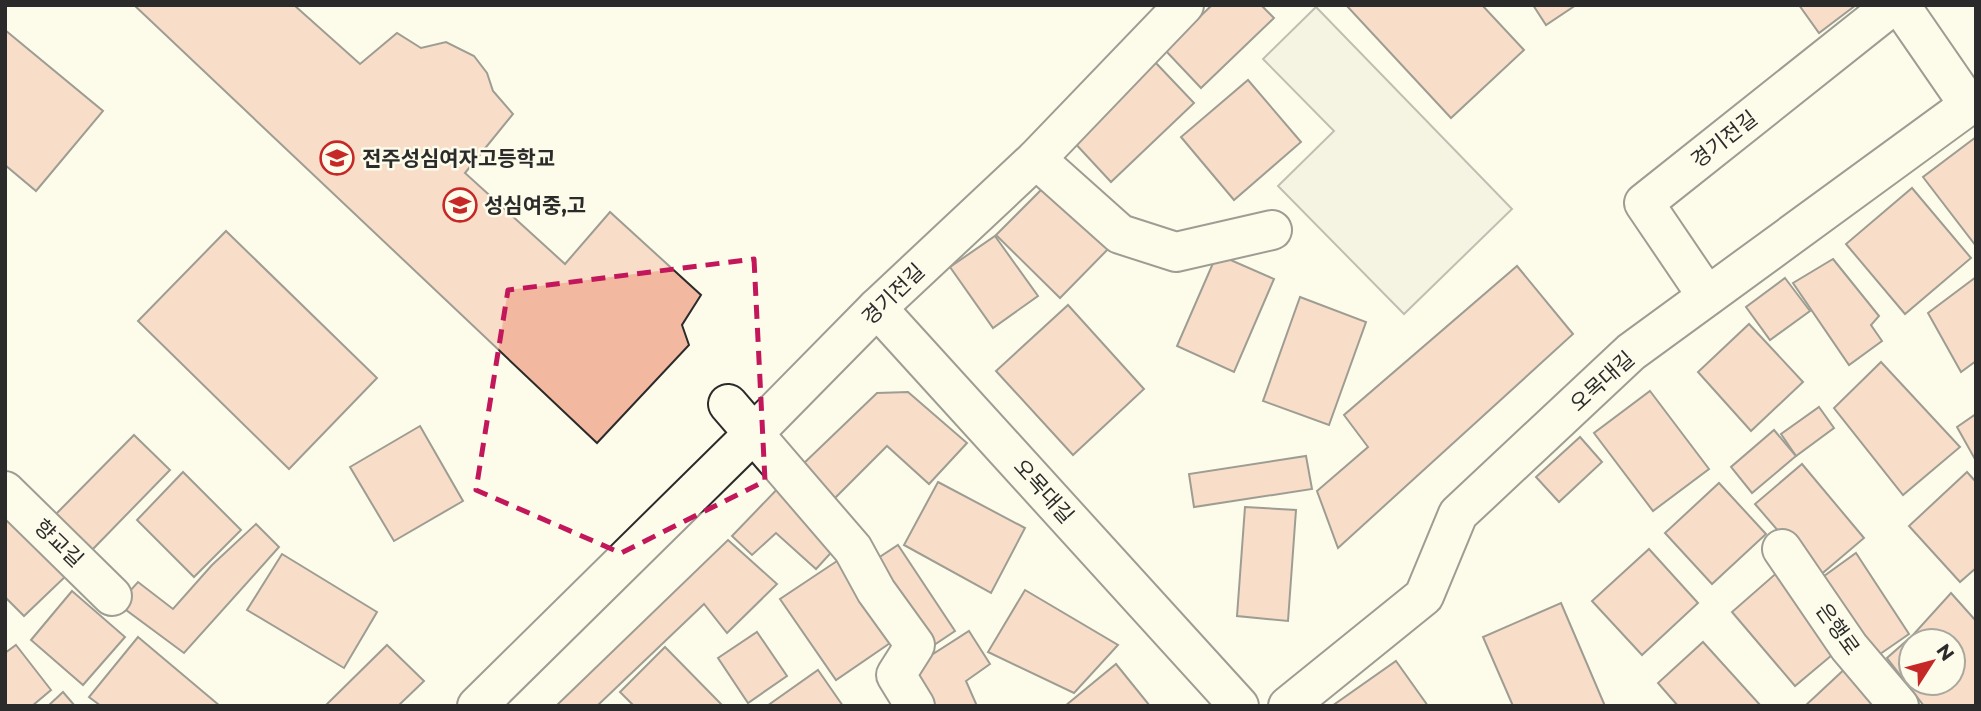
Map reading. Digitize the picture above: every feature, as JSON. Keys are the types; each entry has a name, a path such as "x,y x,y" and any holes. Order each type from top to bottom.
{"street":[{"name":"경기전길","path":"478,706 877,308 1036,159 1184,5"},
{"name":"경기전길","path":"1707,296 1644,203 1893,5"},
{"path":"1900,5 1973,103"},
{"name":"오목대길","path":"1288,706 1424,596 1458,514 1631,352 1973,103"},
{"path":"1036,159 1120,234 1177,252 1272,230"},
{"name":"오목대길","path":"877,308 1239,706"},
{"path":"728,404 853,549 876,590 915,645 896,675 915,706"},
{"name":"향교길","path":"5,491 112,596"},
{"name":"은행로","path":"1782,549 1849,647 1899,706"}],"highlighted area":[{"path":"754,259 765,481 621,553 476,490 508,290"}],"shaded area":[{"path":"1316,7 1512,209 1404,314 1278,186 1334,131 1263,59"}],"building":[{"path":"134,5 294,5 360,64 397,33 421,48 446,42 474,56 487,73 493,91 513,114 465,173 565,264 610,212 701,295 682,325 689,345 597,443"},
{"path":"1212,5 1261,5 1274,18 1201,88 1165,50"},
{"path":"1346,5 1482,5 1524,50 1451,118"},
{"path":"1533,5 1576,5 1546,25"},
{"path":"1799,5 1856,5 1819,33"},
{"path":"5,30 103,111 36,191 5,165"},
{"path":"1155,62 1194,103 1111,182 1072,140"},
{"path":"1248,80 1301,142 1234,200 1181,137"},
{"path":"1976,137 1976,246 1923,177"},
{"path":"1051,180 1114,243 1060,298 996,235"},
{"path":"1912,188 1971,258 1905,314 1846,244"},
{"path":"226,231 377,378 289,469 138,321"},
{"path":"995,236 1038,296 993,328 950,267"},
{"path":"1217,254 1274,279 1234,372 1177,346"},
{"path":"1833,259 1879,316 1871,325 1882,341 1849,365 1793,283"},
{"path":"1517,266 1573,334 1338,548 1317,491 1368,447 1344,415"},
{"path":"1976,277 1976,361 1961,372 1928,313"},
{"path":"1785,278 1810,311 1770,340 1746,307"},
{"path":"1300,297 1366,322 1329,425 1263,401"},
{"path":"1068,305 1144,389 1073,455 996,371"},
{"path":"1749,324 1803,382 1751,431 1698,372"},
{"path":"1881,362 1960,447 1903,495 1834,408"},
{"path":"1650,391 1709,469 1653,511 1594,433"},
{"path":"908,392 967,443 929,484 887,446 834,499 802,465 877,393"},
{"path":"1819,407 1834,428 1796,456 1781,434"},
{"path":"1976,414 1976,461 1957,427"},
{"path":"420,426 463,501 394,541 350,467"},
{"path":"1774,430 1796,456 1752,493 1731,467"},
{"path":"134,435 170,470 92,550 56,514"},
{"path":"1580,437 1602,462 1559,502 1536,477"},
{"path":"1306,456 1312,489 1194,507 1189,474"},
{"path":"1802,464 1864,538 1818,577 1755,504"},
{"path":"183,472 241,530 194,577 137,520"},
{"path":"1967,472 1976,482 1976,568 1960,582 1909,526"},
{"path":"785,481 839,544 816,569 776,533 752,555 732,536"},
{"path":"938,482 1025,528 991,593 904,545"},
{"path":"1719,483 1766,534 1712,584 1665,533"},
{"path":"1245,507 1296,510 1288,621 1237,616"},
{"path":"5,508 69,573 24,616 5,597"},
{"path":"256,524 279,547 184,653 118,604 138,582 173,609 212,565"},
{"path":"728,540 777,584 727,633 704,604 597,706 556,706"},
{"path":"898,545 955,631 925,651 869,564"},
{"path":"1649,549 1698,603 1642,655 1592,601"},
{"path":"1856,553 1904,627 1897,627 1897,642 1870,661 1813,584"},
{"path":"282,554 377,612 344,668 247,610"},
{"path":"837,561 893,641 836,680 780,599"},
{"path":"1780,570 1844,645 1795,686 1732,612"},
{"path":"1025,590 1118,645 1074,693 988,652"},
{"path":"72,591 125,637 83,685 31,640"},
{"path":"1951,593 1976,621 1976,706 1924,706 1917,697 1967,697 1967,627 1920,627"},
{"path":"1561,603 1605,706 1513,706 1483,637"},
{"path":"969,631 990,664 966,681 977,706 927,706 905,672"},
{"path":"757,632 787,676 748,703 718,658"},
{"path":"138,637 220,706 101,706 89,697"},
{"path":"1703,642 1761,706 1678,706 1658,683"},
{"path":"16,645 51,690 32,706 5,706 5,653"},
{"path":"387,645 424,681 398,706 325,706"},
{"path":"665,647 723,706 634,706 620,692"},
{"path":"1897,649 1897,671 1887,658"},
{"path":"1396,661 1428,706 1332,706"},
{"path":"1116,664 1150,706 1065,706"},
{"path":"1849,665 1886,706 1805,706"},
{"path":"818,670 843,706 767,706"},
{"path":"63,692 75,706 48,706"}],"place":[{"name":"전주성심여자고등학교","path":"337,158"},
{"name":"성심여중,고","path":"460,205"}]}
